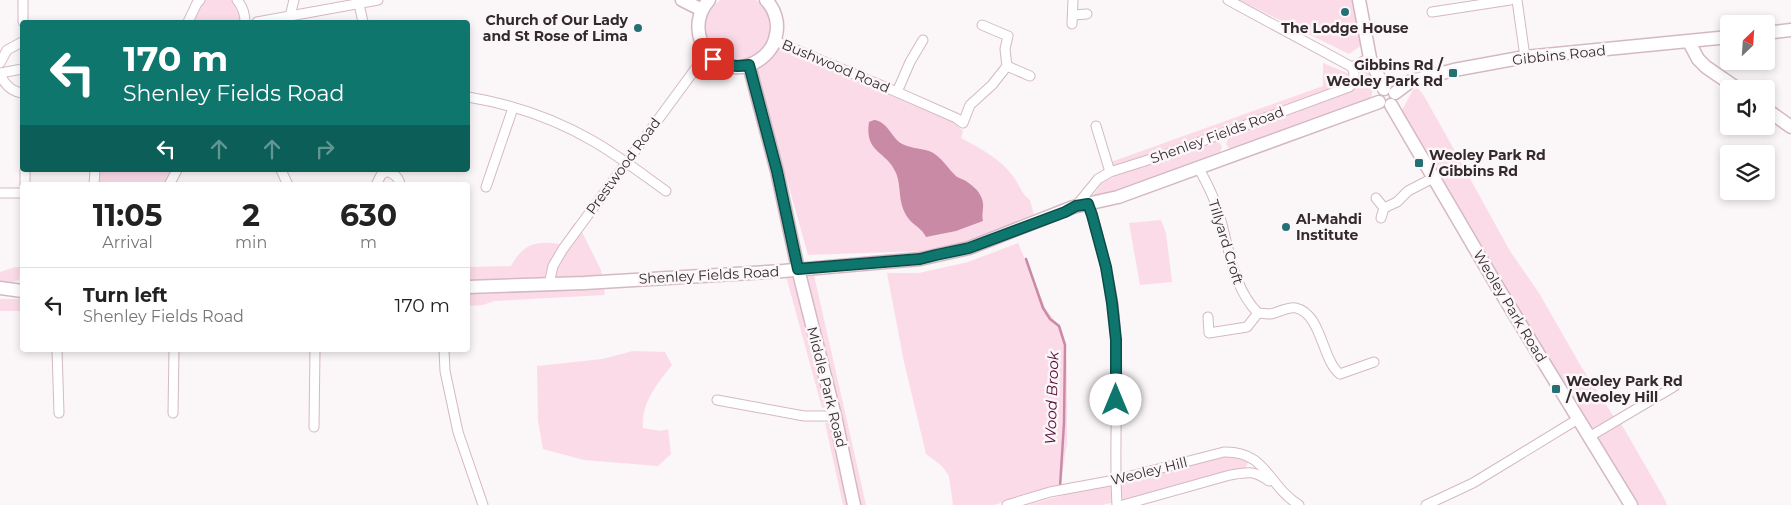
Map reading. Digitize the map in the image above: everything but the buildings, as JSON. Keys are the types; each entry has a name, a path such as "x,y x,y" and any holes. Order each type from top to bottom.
{"street":[{"path":"23,0 23,20"},
{"path":"189,20 200,0"},
{"path":"237,0 242,6 245,20"},
{"path":"290,16 294,0"},
{"path":"268,20 290,16 329,4 359,4 378,0"},
{"path":"682,0 705,5 698,28 699,37 707,53 713,59 729,66 737,67 749,65 764,57 775,41 777,34 776,18 766,0"},
{"path":"1073,0 1072,19 1087,14"},
{"path":"1228,0 1352,67 1370,58"},
{"name":"Weoley Park Road","path":"1359,0 1370,58 1387,97 1433,178 1631,505"},
{"path":"1432,12 1444,5 1510,0"},
{"path":"1517,0 1525,57"},
{"path":"359,4 363,20"},
{"path":"982,25 1008,36 1005,49 1007,66 1030,76"},
{"path":"1775,32 1791,30"},
{"name":"Gibbins Road","path":"1387,97 1411,81 1454,70 1525,57 1720,38"},
{"name":"Bushwood Road","path":"897,92 906,70 923,40"},
{"path":"1704,40 1703,53 1715,72"},
{"name":"Bushwood Road","path":"775,41 897,92 956,118 963,123 970,105 992,85 1007,66"},
{"path":"1689,42 1698,59 1706,67 1726,80"},
{"path":"0,63 7,50 20,43"},
{"name":"Prestwood Road","path":"548,284 553,266 563,249 707,53"},
{"name":"Middle Park Road","path":"749,65 777,171 798,269 835,416 854,505"},
{"name":"Shenley Fields Road","path":"1082,205 1098,179 1110,172 1168,154 1349,87 1353,83 1354,73 1352,67"},
{"path":"20,69 0,74 6,85 20,92"},
{"path":"470,97 493,102 549,119 593,141 666,191"},
{"name":"Shenley Fields Road","path":"470,287 798,269 920,259 945,254 969,248 1082,205 1118,197 1387,97"},
{"path":"486,187 513,108"},
{"path":"1775,115 1791,127"},
{"path":"1096,126 1110,172"},
{"name":"Tillyard Croft","path":"1198,167 1221,218 1241,290 1258,313"},
{"path":"378,182 381,175 386,172"},
{"path":"389,172 394,174 400,182"},
{"path":"1384,208 1398,202 1408,191 1433,178"},
{"path":"0,193 20,192"},
{"path":"1376,198 1384,208"},
{"path":"1082,205 1092,215 1104,258 1112,303 1116,340 1115,480 1117,505"},
{"path":"1381,218 1384,208"},
{"path":"0,288 20,292"},
{"path":"0,296 20,292"},
{"path":"1208,317 1209,333 1247,327 1258,313 1270,314 1298,308 1308,316 1321,336 1334,370 1340,374 1374,362"},
{"path":"57,352 58,413"},
{"path":"173,413 174,352"},
{"path":"314,427 315,352"},
{"path":"444,352 445,371 458,432 483,505"},
{"path":"1589,437 1675,386"},
{"path":"718,400 804,416 835,416"},
{"path":"1426,505 1473,483 1578,418"},
{"name":"Weoley Hill","path":"1007,505 1050,492 1115,480 1224,452 1236,452 1250,456 1261,465 1277,487"},
{"name":"Weoley Hill","path":"1123,505 1245,472 1258,473 1299,505"}],"shaded area":[{"path":"201,0 235,0 243,20 190,20"},
{"path":"720,0 755,0 764,7 770,25 768,38 756,55 743,60 729,58 718,52 709,41 705,29 708,14"},
{"path":"1239,0 1356,0 1365,43 1349,54"},
{"path":"774,47 779,47 947,116 963,131 961,138 1002,163 1024,195 1030,200 1034,215 970,242 921,251 808,255 754,62"},
{"path":"1323,63 1347,73 1350,78 1347,83 1117,167 1111,162 1323,86"},
{"path":"1363,70 1370,75 1373,82 1373,91 1370,99 1231,151 1226,144 1229,136 1352,89 1357,84 1358,71"},
{"path":"1418,88 1510,251 1539,293 1582,368 1614,417 1592,430 1579,414 1401,112 1413,90"},
{"path":"874,120 882,123 902,144 929,151 936,155 956,176 974,188 981,196 983,202 983,221 956,231 926,237 910,220 902,206 898,179 892,166 877,151 870,140 868,132 869,122"},
{"path":"1216,141 1222,147 1220,153 1108,194 1093,196 1102,183 1123,172"},
{"path":"99,172 171,172 166,182 98,182"},
{"path":"1161,220 1166,233 1172,282 1140,285 1129,223"},
{"path":"575,222 601,270 605,295 494,301 483,305 470,306 470,267 511,266 520,253 531,245 537,243 560,244"},
{"path":"1018,243 1046,309 1061,329 1067,363 1067,443 1060,486 994,505 953,505 949,476 942,466 926,454 904,362 887,273 919,273 968,262"},
{"path":"20,267 19,280 10,283 0,283 0,272"},
{"path":"795,275 828,406 822,408 786,276"},
{"path":"809,275 814,275 866,505 858,505 807,283"},
{"path":"0,299 20,299 20,311 0,311"},
{"path":"633,351 665,352 672,365 651,394 643,419 643,428 661,431 668,429 671,454 658,466 584,460 543,449 538,421 537,366 602,359"},
{"path":"1619,420 1667,505 1638,505 1595,437"},
{"path":"825,423 830,423 850,505 843,505"},
{"path":"1222,453 1249,460 1245,469 1120,502 1118,481"},
{"path":"1114,482 1115,502 1102,505 1026,505"}],"waterway":[{"name":"Wood Brook","path":"1026,259 1043,308 1050,319 1059,326 1065,345 1064,423 1060,487"}],"place":[{"name":"The Lodge House","path":"1345,12"},
{"name":"Church of Our Lady and St Rose of Lima","path":"638,28"},
{"name":"Gibbins Rd / Weoley Park Rd","path":"1453,73"},
{"name":"Weoley Park Rd / Gibbins Rd","path":"1419,163"},
{"name":"Al-Mahdi Institute","path":"1286,227"},
{"name":"Weoley Park Rd / Weoley Hill","path":"1556,389"}],"route":[{"path":"713,59 729,66 749,65 777,171 798,269 920,259 969,248 1073,209 1076,206 1088,204 1106,267 1112,303 1116,340 1116,400"}]}
